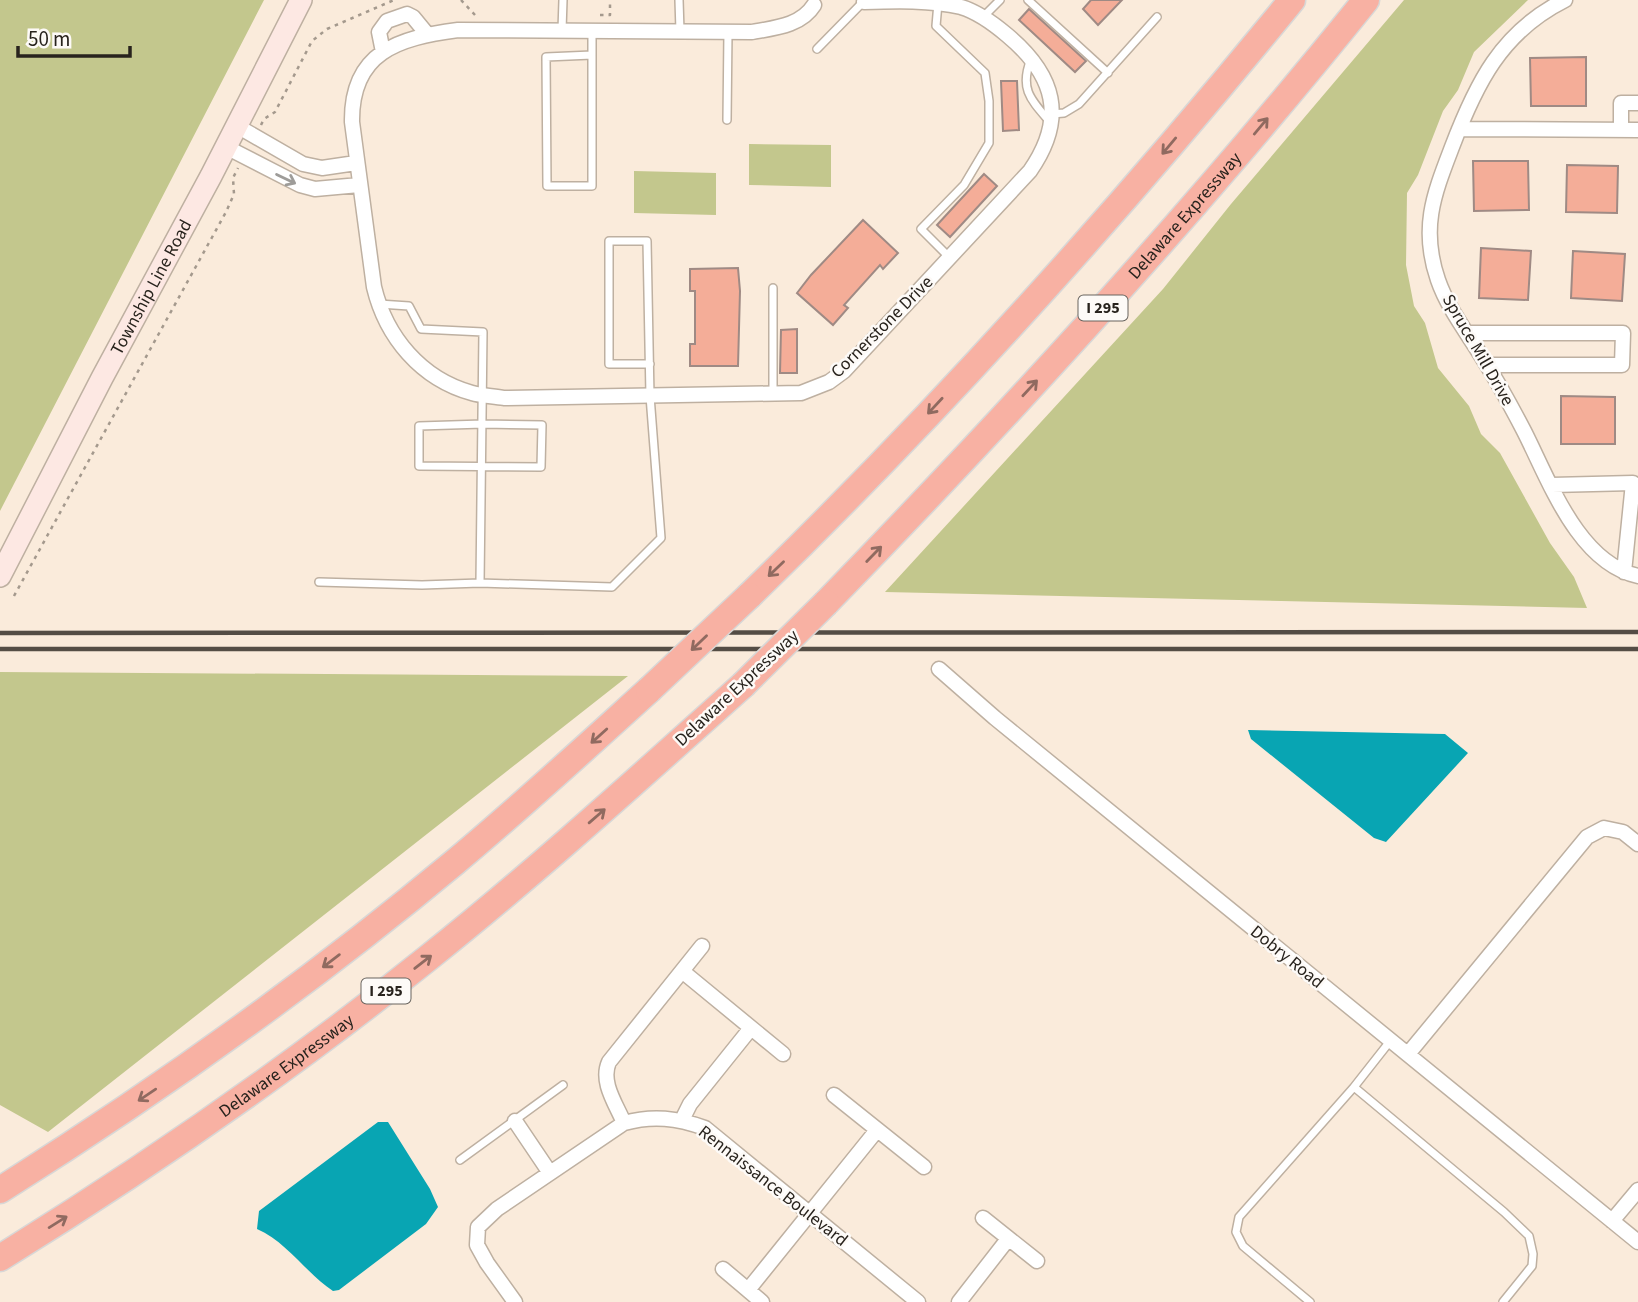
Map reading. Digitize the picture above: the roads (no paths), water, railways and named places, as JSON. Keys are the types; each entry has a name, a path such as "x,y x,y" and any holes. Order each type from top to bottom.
{"highway":[{"path":"0,1190 192,1064 380,923 536,793 649,690 749,596 900,444 1024,312 1111,214 1292,0"},
{"name":"Delaware Expressway","path":"0,1258 154,1160 341,1026 523,880 743,685 826,603 1079,335 1178,224 1366,0"}],"street":[{"name":"Township Line Road","path":"0,576 102,378 246,131 300,0"},
{"name":"Spruce Mill Drive","path":"1565,0 1537,17 1502,49 1474,93 1435,189 1429,231 1430,253 1447,300 1488,365 1571,523 1604,559 1631,574"},
{"path":"864,1 938,2 966,8 982,18 1031,58 1046,84 1052,119"},
{"name":"Cornerstone Drive","path":"814,3 799,20 778,28 728,32 458,30 427,34 399,43 383,52 366,68 354,96 352,122 378,304 388,326 412,359 452,386 504,398 773,395 810,391 844,371 1030,171 1042,154 1052,119"},
{"path":"383,52 379,32 387,21 403,14 413,17 427,34"},
{"path":"1621,130 1621,103 1638,103"},
{"path":"1459,129 1638,130"},
{"path":"246,131 303,164 321,168 356,163"},
{"path":"235,152 300,185 315,189 359,185"},
{"path":"1467,333 1623,333 1622,365 1488,365"},
{"path":"1552,485 1633,483 1631,574"},
{"name":"Dobry Road","path":"939,668 995,718 1638,1242"},
{"path":"1408,1054 1587,837 1604,828 1623,832 1638,844"},
{"path":"624,1123 606,1082 605,1072 609,1062 702,946"},
{"path":"682,971 783,1054"},
{"path":"682,1119 690,1104 751,1028"},
{"path":"834,1095 924,1167"},
{"name":"Rennaissance Boulevard","path":"514,1302 477,1245 478,1227 497,1209 624,1123 643,1117 682,1119 705,1128 918,1302"},
{"path":"514,1121 550,1173"},
{"path":"748,1290 877,1130"},
{"path":"1612,1221 1638,1189"},
{"path":"983,1218 1037,1261"},
{"path":"959,1302 1008,1239"},
{"path":"723,1269 762,1302"}],"lane":[{"path":"562,31 564,0"},
{"path":"678,0 680,31"},
{"path":"982,18 1000,0"},
{"path":"1028,0 1108,72"},
{"path":"817,49 864,1"},
{"path":"938,2 936,26 985,73 989,101 989,143 964,186 921,229 950,258"},
{"path":"1031,58 1025,73 1025,84 1034,104 1052,119 1079,104 1157,17"},
{"path":"592,31 592,55 592,186 547,186 545,57 592,55"},
{"path":"727,120 728,32"},
{"path":"319,583 480,583 612,587 661,538 650,396 650,363 647,241 609,241 608,365 650,363"},
{"path":"773,288 773,395"},
{"path":"378,304 409,306 421,328 483,332 480,583"},
{"path":"483,424 542,425 541,467 419,466 419,426 483,424"},
{"path":"1310,1302 1243,1246 1236,1232 1239,1217 1354,1087 1391,1040"},
{"path":"460,1160 563,1085"},
{"path":"1354,1087 1504,1212 1528,1236 1534,1254 1532,1266 1503,1302"}],"water":[{"path":"1248,730 1445,734 1468,753 1386,842 1374,838 1251,739"},
{"path":"378,1122 388,1122 430,1189 438,1207 426,1224 339,1290 333,1291 278,1242 257,1229 259,1211"}],"railway":[{"path":"0,633 1638,632"},
{"path":"0,649 1638,649"}]}
